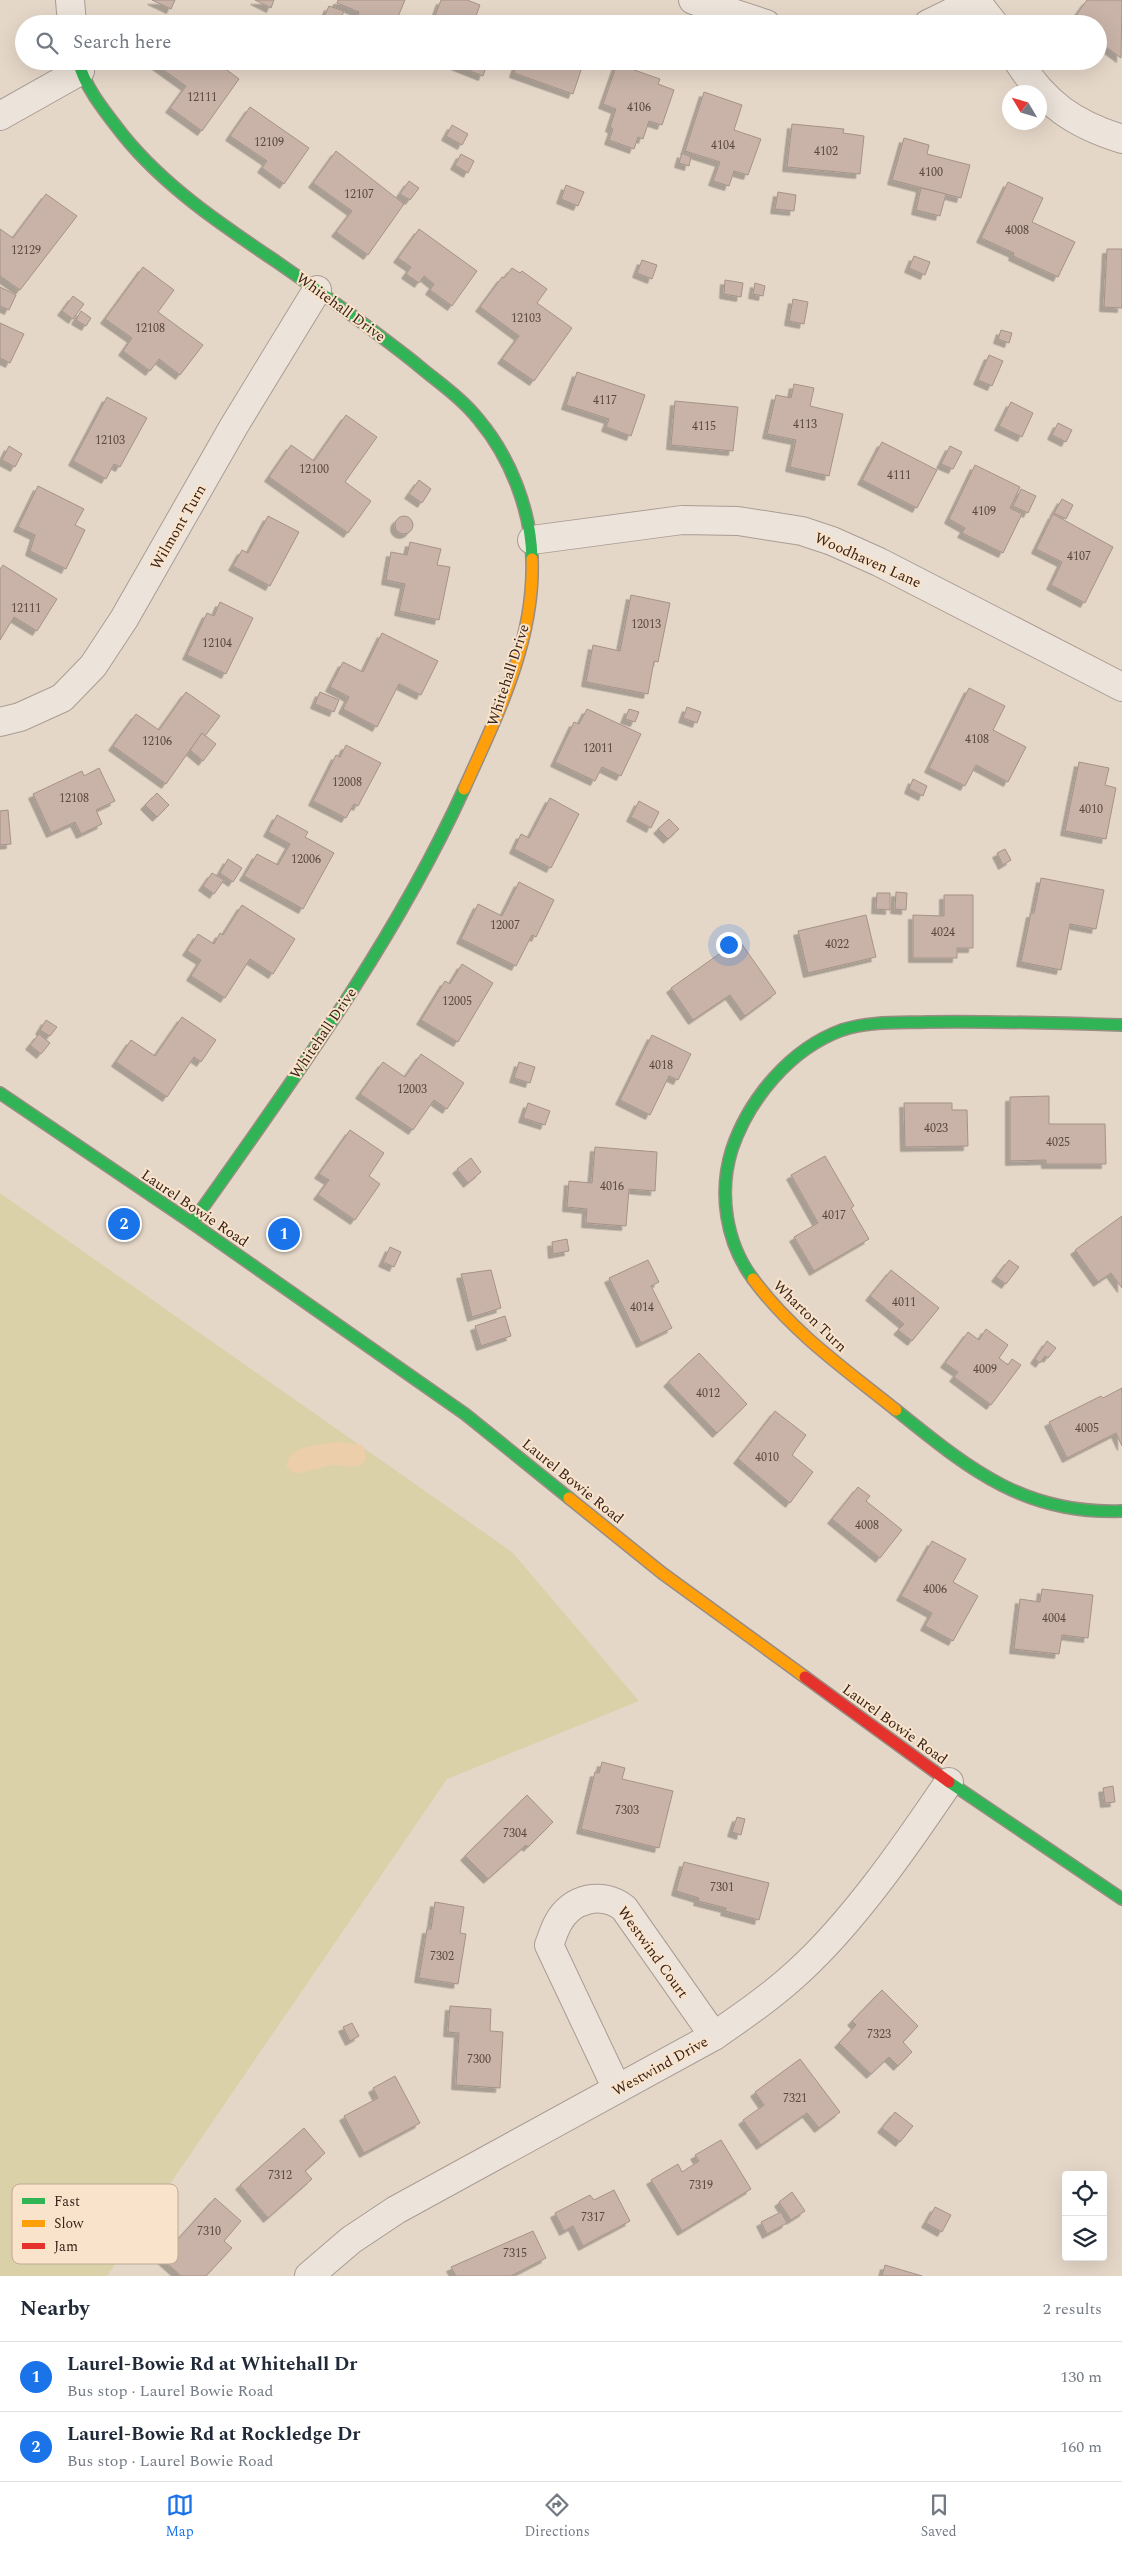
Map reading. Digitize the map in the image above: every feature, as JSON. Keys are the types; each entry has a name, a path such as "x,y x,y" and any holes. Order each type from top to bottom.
{"street":[{"path":"70,0 71,15"},
{"path":"693,0 739,15"},
{"path":"946,15 976,0 987,15"},
{"path":"0,116 73,70"},
{"name":"Whitehall Drive","path":"81,70 109,117 136,152 192,203 408,356 458,398 485,427 520,496 532,540 531,599 519,653 501,706 478,760 432,857 378,950 321,1038 192,1223"},
{"path":"1024,70 1041,94 1057,109 1122,139"},
{"name":"Wilmont Turn","path":"0,722 20,717 62,698 77,684 99,658 124,619 234,426 317,290"},
{"name":"Woodhaven Lane","path":"532,540 682,520 738,521 802,531 832,541 879,562 1122,688"},
{"name":"Wharton Turn","path":"1122,1025 1032,1022 896,1023 857,1026 836,1034 802,1053 784,1066 767,1086 736,1136 726,1162 724,1186 730,1231 738,1255 756,1284 785,1316 851,1375 929,1436 1010,1489 1055,1506 1081,1511 1122,1511"},
{"name":"Laurel Bowie Road","path":"0,1093 192,1223 465,1414 662,1573 949,1782 1122,1899"},
{"name":"Westwind Drive","path":"309,2276 351,2240 396,2210 714,2036 762,2002 800,1970 840,1928 900,1851 949,1782"},
{"name":"Westwind Court","path":"617,2089 549,1945 558,1922 578,1903 592,1898 612,1899 624,1908 714,2036"}],"shaded area":[{"path":"0,1193 512,1552 639,1701 447,1779 170,2184 12,2184 12,2264 115,2264 107,2276 0,2276"}],"sand":[{"path":"339,1442 363,1445 366,1458 362,1465 353,1467 332,1465 301,1473 292,1472 287,1468 291,1455 298,1450 314,1445"}],"building":[{"path":"152,0 175,0 171,9"},
{"path":"255,0 274,0 271,8"},
{"path":"338,0 405,0 399,15 358,15 359,12 337,3"},
{"path":"441,0 467,0 480,5 476,15 435,15"},
{"path":"1087,0 1122,0 1121,58 1107,48 1107,15 1076,15"},
{"path":"329,6 344,11 342,15 325,15"},
{"path":"164,70 227,70 239,79 202,131 170,108 186,86"},
{"path":"468,70 485,70 483,76"},
{"path":"515,70 581,70 573,94 514,73"},
{"path":"615,70 634,70 660,79 658,84 674,90 662,125 649,121 643,139 638,137 634,149 609,140 613,129 610,127 616,109 603,104"},
{"path":"704,92 742,105 734,130 761,139 748,175 734,171 729,186 713,181 720,162 685,151"},
{"path":"250,107 309,148 284,184 262,168 267,161 230,136"},
{"path":"792,124 844,129 843,133 864,136 860,174 787,167"},
{"path":"452,125 468,134 462,145 446,136"},
{"path":"904,138 929,145 927,154 970,165 961,198 892,180"},
{"path":"336,151 404,204 368,255 336,232 352,211 313,183"},
{"path":"682,153 691,157 689,166 679,163"},
{"path":"461,154 474,161 468,173 455,165"},
{"path":"409,181 419,188 410,200 400,194"},
{"path":"1008,182 1043,198 1032,222 1075,242 1058,277 1013,256 1014,253 981,238"},
{"path":"566,185 584,192 578,206 561,199"},
{"path":"921,188 946,194 940,216 916,210"},
{"path":"778,192 796,195 794,211 775,209"},
{"path":"46,194 77,216 20,290 0,276 0,229 13,238"},
{"path":"419,229 477,271 452,306 430,290 434,284 424,276 419,283 406,274 411,267 398,258"},
{"path":"1107,249 1122,249 1122,308 1104,307"},
{"path":"914,256 930,262 925,275 909,268"},
{"path":"642,260 657,265 652,279 637,273"},
{"path":"143,267 174,290 158,312 203,345 180,375 159,359 150,371 123,351 132,338 105,319"},
{"path":"512,268 520,273 522,271 547,289 537,303 572,328 534,381 502,359 519,336 480,307 502,277 504,278"},
{"path":"725,280 743,283 741,297 724,294"},
{"path":"755,283 765,286 763,296 753,294"},
{"path":"0,287 16,295 9,310 0,306"},
{"path":"73,296 84,304 73,319 62,311"},
{"path":"793,299 808,302 804,324 789,321"},
{"path":"81,311 91,318 86,326 76,320"},
{"path":"0,323 24,334 10,363 0,358"},
{"path":"1001,330 1012,333 1009,343 998,339"},
{"path":"989,355 1003,361 992,386 978,380"},
{"path":"577,372 645,395 631,436 606,427 609,419 566,405"},
{"path":"794,384 814,388 810,406 843,414 829,476 790,467 796,440 767,434 776,395 791,398"},
{"path":"107,397 147,418 120,467 114,464 106,479 73,461"},
{"path":"675,401 738,407 733,451 671,445"},
{"path":"1011,402 1033,413 1022,437 999,426"},
{"path":"346,415 377,437 345,482 371,501 348,533 269,477 291,445 314,461"},
{"path":"1058,423 1072,430 1066,442 1052,435"},
{"path":"882,442 937,470 917,508 862,480"},
{"path":"9,446 22,454 15,467 2,460"},
{"path":"950,446 962,452 953,469 941,464"},
{"path":"975,465 1020,487 1010,508 1022,514 1003,553 962,533 965,528 949,519"},
{"path":"419,480 431,489 422,503 409,494"},
{"path":"38,486 84,509 75,525 85,530 66,569 30,551 35,535 18,527"},
{"path":"1021,489 1036,496 1028,513 1013,506"},
{"path":"1062,499 1073,505 1066,519 1054,513"},
{"path":"1053,514 1113,547 1085,603 1051,585 1062,562 1036,549"},
{"path":"268,516 299,532 270,586 233,566 242,550 248,553"},
{"path":"404,516 410,519 413,525 410,531 404,534 398,531 395,525 398,519"},
{"path":"410,542 441,549 437,565 450,567 439,620 399,611 405,584 386,580 391,552 407,555"},
{"path":"3,565 57,599 37,631 14,617 0,640 0,569"},
{"path":"631,595 670,603 658,662 654,661 648,694 586,682 593,645 620,651"},
{"path":"220,602 253,618 226,674 187,655 207,613 214,616"},
{"path":"382,633 438,661 421,695 399,684 377,727 343,709 349,697 330,687 343,662 363,672"},
{"path":"969,688 1005,706 993,730 1026,747 1008,782 976,765 965,786 929,768"},
{"path":"186,692 220,716 205,736 202,733 166,784 113,746 136,714 159,730"},
{"path":"320,692 339,700 334,712 315,704"},
{"path":"687,707 701,712 697,723 683,718"},
{"path":"587,709 641,734 621,776 602,767 595,781 555,762 574,722 579,724"},
{"path":"629,709 639,712 635,722 625,719"},
{"path":"202,733 216,744 203,761 190,750"},
{"path":"346,745 381,763 358,806 354,804 346,818 313,801 336,755 340,757"},
{"path":"1079,762 1109,768 1105,785 1116,788 1106,839 1065,831"},
{"path":"99,768 115,801 96,810 102,824 81,834 75,822 51,833 33,794 82,771 84,776"},
{"path":"913,779 927,786 923,796 909,789"},
{"path":"157,793 169,805 157,817 145,805"},
{"path":"550,798 579,814 551,868 514,849 521,834 529,838"},
{"path":"639,801 659,812 651,828 631,817"},
{"path":"8,810 11,844 0,845 0,811"},
{"path":"277,815 308,832 305,837 334,853 303,909 244,876 257,854 278,865 290,844 268,832"},
{"path":"669,819 679,829 668,839 658,829"},
{"path":"1005,849 1011,860 1003,865 997,853"},
{"path":"228,859 242,868 233,882 220,873"},
{"path":"212,873 224,880 214,894 203,886"},
{"path":"1041,878 1104,890 1096,929 1070,924 1061,970 1021,962 1031,913 1034,913"},
{"path":"519,882 554,900 536,937 532,935 516,966 461,939 478,904 502,916"},
{"path":"896,892 907,893 906,910 895,909"},
{"path":"877,893 890,893 890,910 876,909"},
{"path":"944,895 973,895 973,948 957,948 957,958 913,958 913,915 944,916"},
{"path":"242,905 295,939 273,974 250,959 225,998 191,976 201,960 187,951 198,934 214,944 220,933 223,935"},
{"path":"866,915 876,957 808,973 798,931"},
{"path":"739,940 776,993 745,1016 730,995 693,1020 671,988"},
{"path":"462,964 493,983 458,1042 421,1020 445,981 450,984"},
{"path":"182,1017 216,1040 201,1062 194,1057 167,1097 116,1062 131,1040 155,1056"},
{"path":"46,1020 57,1027 50,1036 40,1030"},
{"path":"39,1034 50,1043 41,1054 30,1045"},
{"path":"652,1035 691,1054 678,1080 669,1076 650,1115 620,1100"},
{"path":"421,1054 464,1083 447,1109 434,1100 413,1130 360,1094 383,1062 405,1077"},
{"path":"519,1062 535,1067 530,1083 514,1078"},
{"path":"1049,1096 1049,1124 1105,1124 1106,1164 1046,1164 1046,1160 1010,1161 1010,1097"},
{"path":"528,1103 550,1111 545,1125 523,1118"},
{"path":"904,1103 952,1103 952,1110 967,1110 968,1146 905,1147"},
{"path":"350,1130 384,1153 369,1176 380,1184 355,1220 318,1195 329,1180 319,1174"},
{"path":"595,1147 657,1152 655,1191 629,1189 626,1226 586,1223 587,1209 567,1207 569,1181 592,1183"},
{"path":"825,1156 854,1206 851,1208 869,1239 814,1271 794,1237 818,1223 791,1175"},
{"path":"471,1158 481,1172 468,1183 457,1169"},
{"path":"1122,1216 1122,1288 1111,1273 1098,1282 1075,1250"},
{"path":"567,1239 569,1251 553,1254 552,1242"},
{"path":"390,1247 401,1252 394,1267 383,1262"},
{"path":"648,1260 659,1282 651,1286 672,1328 641,1343 609,1278"},
{"path":"1009,1260 1019,1267 1006,1284 996,1277"},
{"path":"491,1270 501,1308 472,1317 461,1274"},
{"path":"891,1270 939,1308 912,1341 898,1330 904,1324 870,1296"},
{"path":"505,1316 511,1336 481,1346 475,1326"},
{"path":"986,1329 1008,1345 999,1358 1008,1365 1012,1359 1021,1365 991,1405 954,1377 958,1372 945,1363 968,1332 979,1340"},
{"path":"1047,1341 1056,1348 1048,1358 1045,1356 1040,1363 1035,1359"},
{"path":"699,1353 747,1404 717,1433 668,1382"},
{"path":"1122,1388 1122,1446 1116,1433 1067,1458 1049,1422 1101,1396 1103,1398"},
{"path":"775,1411 806,1435 792,1455 813,1472 790,1503 738,1459"},
{"path":"858,1487 870,1496 866,1501 902,1530 880,1558 832,1519"},
{"path":"932,1541 966,1559 953,1582 978,1596 953,1641 925,1626 932,1613 901,1596"},
{"path":"1042,1589 1093,1595 1088,1638 1062,1635 1059,1654 1014,1649 1020,1599 1040,1602"},
{"path":"602,1762 625,1768 622,1779 673,1791 659,1848 581,1829 595,1772 599,1773"},
{"path":"1113,1786 1115,1802 1105,1803 1103,1788"},
{"path":"527,1795 553,1822 528,1847 526,1845 488,1879 465,1856"},
{"path":"737,1817 745,1819 741,1835 732,1832"},
{"path":"684,1862 769,1883 759,1920 725,1911 726,1908 698,1901 699,1898 676,1891"},
{"path":"435,1902 464,1907 460,1933 466,1934 458,1984 419,1978 427,1929 431,1929"},
{"path":"882,1990 918,2026 903,2042 912,2052 898,2066 889,2057 871,2074 839,2043 856,2025 852,2021"},
{"path":"450,2006 491,2009 490,2031 503,2032 500,2088 456,2085 459,2033 448,2032"},
{"path":"352,2023 359,2036 350,2041 343,2027"},
{"path":"800,2059 840,2112 819,2128 807,2113 761,2145 743,2120 764,2105 755,2092"},
{"path":"395,2076 420,2123 364,2153 344,2116 378,2098 373,2088"},
{"path":"895,2112 913,2126 900,2142 882,2128"},
{"path":"304,2128 325,2153 305,2171 312,2179 268,2218 240,2185"},
{"path":"721,2140 751,2189 682,2231 651,2180 678,2164 682,2172 699,2161 695,2155"},
{"path":"614,2190 630,2221 583,2246 573,2226 564,2231 555,2213 590,2195 594,2200"},
{"path":"792,2192 805,2211 791,2220 779,2202"},
{"path":"215,2198 241,2221 224,2241 232,2248 206,2276 181,2276 168,2264 178,2264 178,2239"},
{"path":"935,2207 951,2215 942,2232 926,2223"},
{"path":"781,2212 787,2223 767,2234 761,2222"},
{"path":"533,2231 546,2258 511,2276 456,2276 451,2267"},
{"path":"885,2265 922,2276 882,2276"}],"traffic: fast":[{"path":"81,70 97,100 110,118 139,154 157,172 215,219 380,336 448,390 472,412 500,450 517,485 528,522 532,559"},
{"path":"192,1223 302,1066 373,958 436,847 464,789"},
{"path":"753,1279 736,1250 727,1217 725,1200 728,1166 739,1130 749,1112 774,1078 805,1050 842,1030 874,1024 977,1022 1122,1025"},
{"path":"0,1093 192,1223 465,1414 569,1498"},
{"path":"896,1410 948,1451 999,1484 1026,1496 1055,1505 1087,1510 1122,1511"},
{"path":"949,1782 1122,1899"}],"traffic: slow":[{"path":"464,789 501,706 521,649 531,589 532,559"},
{"path":"753,1279 768,1298 802,1333 896,1410"},
{"path":"569,1498 662,1573 805,1677"}],"traffic: jam":[{"path":"805,1677 949,1782"}],"place":[{"name":"Laurel-Bowie Rd at Rockledge Dr","path":"124,1224"},
{"name":"Laurel-Bowie Rd at Whitehall Dr","path":"284,1234"}]}
